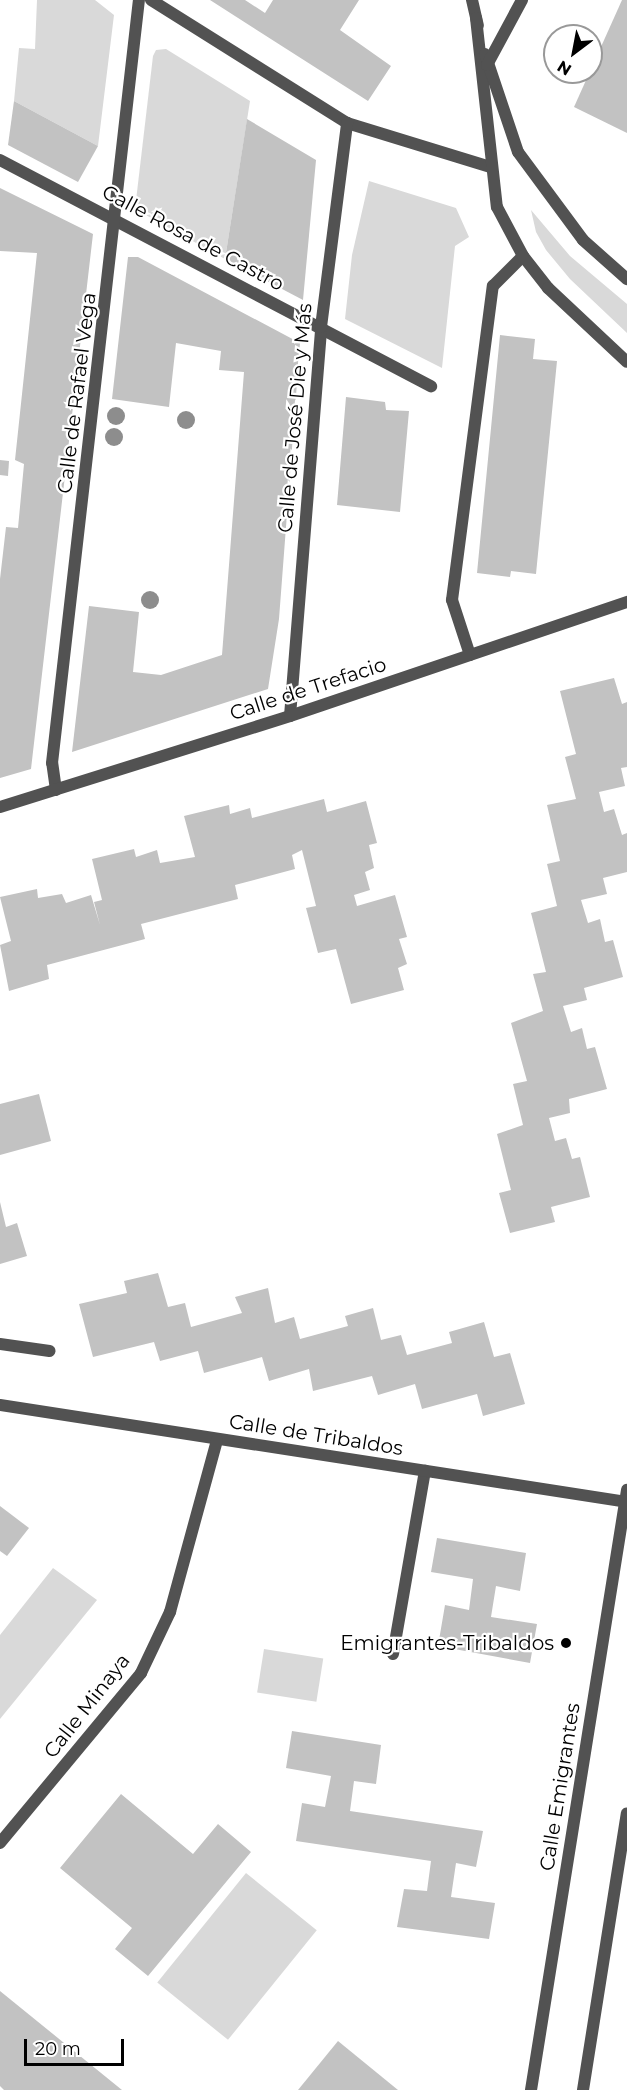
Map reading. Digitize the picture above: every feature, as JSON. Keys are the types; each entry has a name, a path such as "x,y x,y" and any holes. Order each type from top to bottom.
{"street":[{"name":"Calle de Rafael Vega","path":"56,790 52,763 117,219 139,0"},
{"path":"151,0 347,123 490,166"},
{"path":"472,0 487,65 518,152 584,240 627,279"},
{"path":"487,65 522,0"},
{"path":"476,18 490,166 497,207 523,256 578,319 627,363"},
{"name":"Calle de José Die y Más","path":"290,716 321,327 347,123"},
{"name":"Calle Rosa de Castro","path":"0,160 117,219 431,386"},
{"path":"470,655 452,600 493,286 523,256"},
{"name":"Calle de Trefacio","path":"0,807 290,716 627,602"},
{"path":"0,1344 50,1351"},
{"name":"Calle de Tribaldos","path":"0,1405 425,1471 626,1498"},
{"name":"Calle Minaya","path":"0,1843 141,1673 170,1612 217,1440"},
{"path":"393,1654 425,1471"},
{"name":"Calle Emigrantes","path":"531,2090 626,1498"},
{"path":"583,2090 627,1813"}],"shaded area":[{"path":"37,0 95,0 114,15 98,146 14,101 19,48 35,49"},
{"path":"166,49 250,101 225,259 135,209 153,56 156,50"},
{"path":"369,181 456,208 469,237 455,246 442,368 345,319 352,255"},
{"path":"531,210 570,256 627,304 627,333 570,279 546,250 536,232"},
{"path":"53,1568 97,1600 0,1719 0,1635"},
{"path":"264,1649 323,1658 316,1702 257,1692"},
{"path":"246,1873 317,1930 228,2040 157,1983"}],"building":[{"path":"210,0 245,0 265,13 273,0 359,0 340,30 391,66 368,101"},
{"path":"622,0 627,0 627,133 574,107 584,84 603,84 603,42"},
{"path":"14,101 98,146 78,182 8,145"},
{"path":"247,119 316,160 303,300 225,259"},
{"path":"0,188 93,234 31,769 0,778 0,579 6,527 18,528 24,464 15,460 37,253 0,251"},
{"path":"128,257 138,257 300,343 279,619 268,689 72,752 89,606 139,612 133,672 161,675 222,655 244,372 219,370 221,351 176,343 169,407 112,399"},
{"path":"500,335 535,339 533,359 557,361 536,574 511,571 510,577 477,573"},
{"path":"346,397 385,402 386,410 409,411 400,512 337,505"},
{"path":"0,460 9,461 8,476 0,475"},
{"path":"614,678 622,704 627,702 627,767 621,768 625,786 599,792 604,812 614,809 622,835 627,833 627,872 603,878 607,894 581,900 588,923 600,919 605,942 613,940 623,977 584,988 587,1000 563,1006 571,1032 582,1028 587,1049 595,1047 607,1089 569,1099 570,1113 549,1118 555,1141 566,1138 572,1159 580,1157 590,1197 551,1207 555,1222 510,1233 499,1193 511,1190 497,1134 523,1125 513,1084 527,1081 511,1023 543,1011 533,974 546,972 531,913 557,906 547,864 560,861 547,805 576,799 565,757 576,754 560,691"},
{"path":"324,799 327,812 366,801 377,843 369,845 374,868 365,872 370,890 354,895 357,906 395,895 407,937 399,939 407,964 398,968 404,990 351,1004 336,949 318,953 306,908 316,906 302,850 292,855 295,869 235,885 238,899 141,924 145,939 47,965 49,979 9,991 0,945 11,941 0,897 37,889 38,898 62,894 66,903 91,895 100,925 94,902 102,900 92,859 134,849 136,857 157,850 160,863 195,857 184,816 229,805 230,814 250,808 252,818"},
{"path":"39,1094 51,1141 0,1155 0,1104"},
{"path":"0,1202 6,1227 17,1223 27,1256 0,1264"},
{"path":"158,1273 168,1307 185,1303 191,1327 242,1313 235,1297 268,1288 275,1323 294,1317 300,1339 348,1326 345,1316 373,1308 381,1340 401,1335 407,1355 452,1343 449,1332 484,1322 494,1357 510,1353 525,1404 483,1416 477,1394 422,1409 415,1384 378,1395 372,1376 313,1391 309,1369 269,1381 262,1357 204,1373 198,1351 160,1361 154,1342 93,1357 79,1304 127,1293 124,1281"},
{"path":"0,1506 29,1528 7,1556 0,1551"},
{"path":"437,1538 526,1553 520,1591 496,1586 491,1617 537,1624 530,1663 438,1646 445,1605 469,1610 473,1579 431,1572"},
{"path":"292,1731 381,1745 376,1784 354,1781 350,1811 483,1831 476,1867 456,1863 451,1897 495,1903 489,1939 397,1927 404,1889 427,1891 431,1861 296,1841 302,1803 325,1807 331,1776 286,1768"},
{"path":"121,1794 193,1854 218,1824 251,1852 148,1976 115,1949 132,1928 60,1868"},
{"path":"0,1991 122,2090 4,2090 0,2086"},
{"path":"338,2041 398,2090 298,2090"}],"place":[{"name":"Emigrantes-Tribaldos","path":"566,1643"}]}
